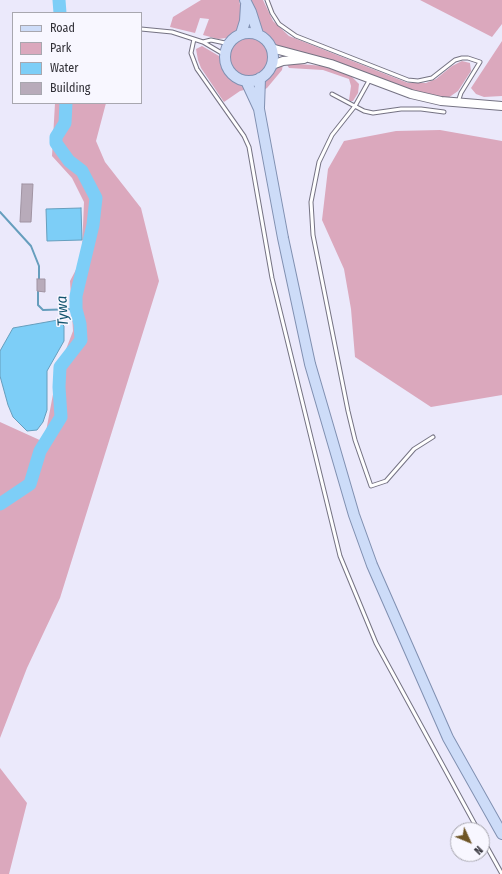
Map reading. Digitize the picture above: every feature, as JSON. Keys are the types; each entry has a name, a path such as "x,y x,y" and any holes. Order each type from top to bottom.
{"main road":[{"path":"241,34 245,21 246,2"},
{"path":"246,2 258,34"},
{"path":"246,81 260,78 267,73 272,65 273,55 266,40 258,34 249,32 241,34 230,41 224,55 227,67 232,74 246,81 259,109"},
{"path":"260,78 259,109 283,238 310,364 354,515 372,565 448,738 502,834"}],"street":[{"path":"271,48 331,64 370,80 411,94 458,103 502,106"},
{"path":"272,65 283,61 308,59"}],"lane":[{"path":"267,0 272,13 279,24 296,36 408,80 425,80 432,78 455,60 462,58 468,58 480,62 461,93 458,103"},
{"path":"142,28 172,32 194,39 203,42 224,55"},
{"path":"194,39 191,53 197,69 244,136 249,147 272,278 311,433 332,527 344,567 376,643 474,822"},
{"path":"203,42 211,40 224,42 230,41"},
{"path":"370,80 355,106 325,146 313,181 311,202 313,235 343,389 355,440 371,486 386,481 414,449 433,437"},
{"path":"332,94 364,111 373,113 401,109 421,109 444,112"},
{"path":"490,852 502,874"}],"green space":[{"path":"201,0 239,0 243,20 239,29 226,38 218,39 203,35 209,19 200,18 195,33 170,27 173,17"},
{"path":"251,0 263,0 273,21 289,36 408,83 426,83 436,79 452,66 462,61 470,63 471,71 458,91 448,98 416,92 274,45 263,33"},
{"path":"420,0 502,0 502,24 492,37"},
{"path":"249,35 264,41 270,56 264,71 249,77 234,71 228,56 234,41"},
{"path":"502,41 502,96 484,97 476,94 471,88"},
{"path":"202,46 219,56 228,74 248,89 240,91 224,102 201,68 196,49"},
{"path":"286,63 324,66 351,76 359,84 358,93 353,101 350,101 351,86 349,79 323,70 289,68"},
{"path":"283,64 282,70 267,88 262,91 265,79 276,67"},
{"path":"55,104 106,104 96,141 105,162 141,208 159,281 60,598 27,668 0,738 0,422 44,442 57,373 73,331 70,281 80,262 82,249 84,202 72,178 52,156"},
{"path":"440,130 502,141 502,395 431,407 355,357 351,309 344,269 322,220 328,169 344,141 396,131"},
{"path":"0,768 27,803 9,874 0,874"}],"water":[{"path":"81,208 82,240 47,241 46,209"},
{"path":"58,320 64,326 64,341 47,371 47,410 43,422 37,430 27,431 13,417 8,405 0,376 0,351 13,328"}],"building":[{"path":"22,184 33,184 31,222 20,222"},
{"path":"37,279 45,279 45,292 37,291"}],"waterway":[{"name":"Tywa","path":"59,0 60,12"},
{"name":"Tywa","path":"0,504 30,484 40,451 61,417 59,387 60,367 81,340 80,324 76,309 76,296 93,225 96,198 82,171 69,161 56,143 56,137 65,123 66,104"},
{"path":"0,212 31,246 39,266 39,279"},
{"path":"38,291 38,305 43,310 76,309"}]}
